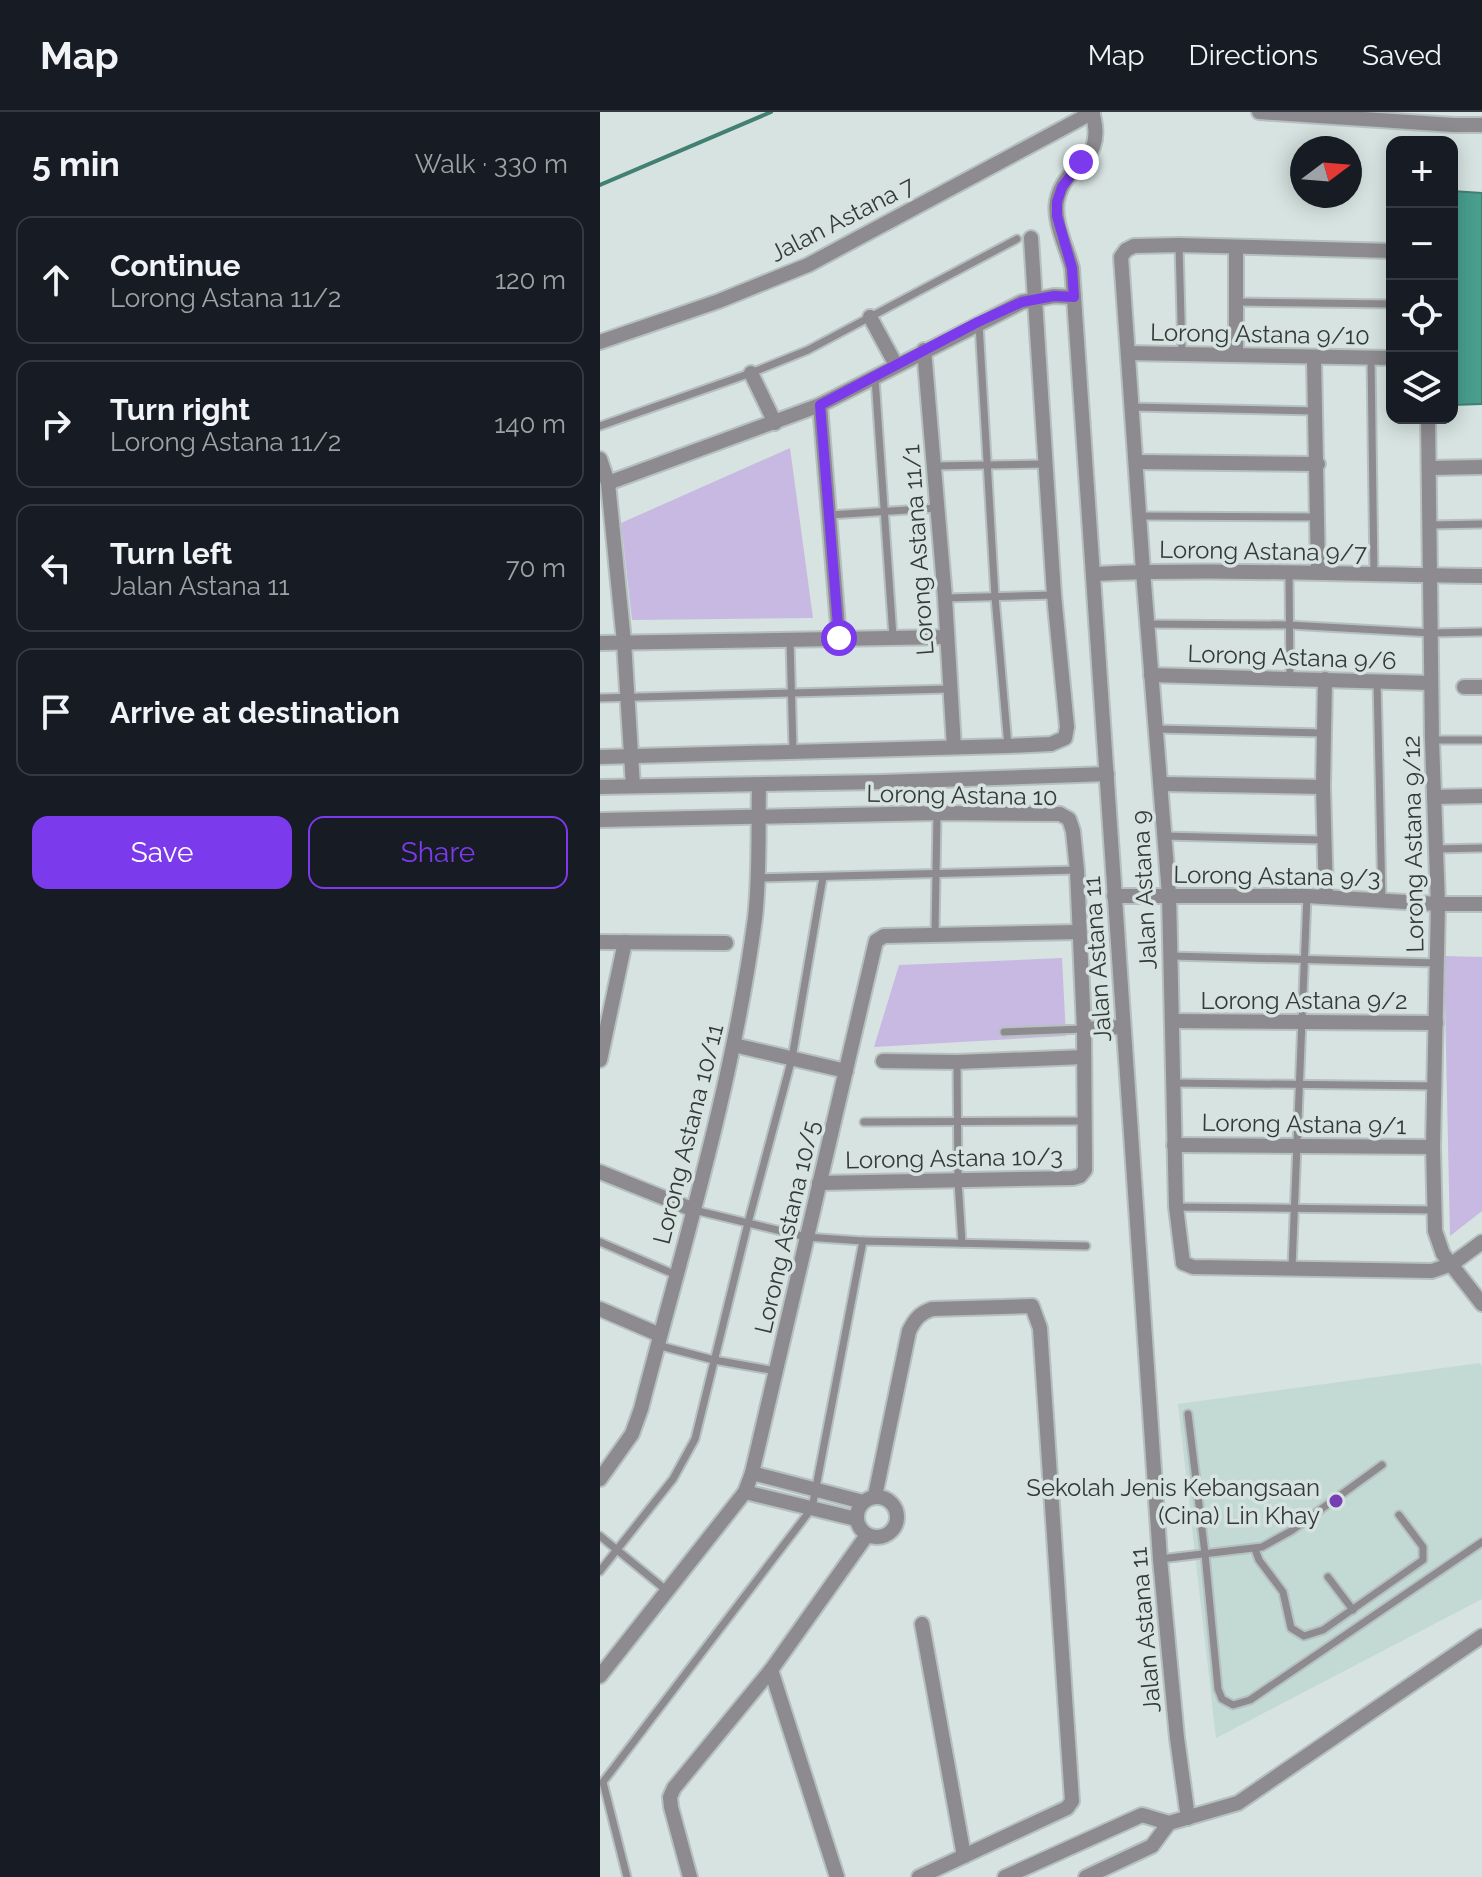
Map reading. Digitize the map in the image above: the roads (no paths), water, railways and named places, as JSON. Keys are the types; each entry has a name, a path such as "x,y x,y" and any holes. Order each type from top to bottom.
{"street":[{"name":"Jalan Astana 11","path":"1092,112 1096,143 1062,187 1057,216 1072,268 1160,1559 1188,1818"},
{"name":"Jalan Astana 7","path":"600,342 719,301 808,265 1092,112"},
{"path":"1259,112 1482,125"},
{"path":"600,757 1008,746 1051,744 1065,738 1067,727 1054,595 1033,299 1024,239"},
{"path":"1179,245 1386,251"},
{"name":"Jalan Astana 9","path":"1179,245 1134,246 1121,257 1169,894 1176,1207 1183,1263 1193,1267 1432,1271 1452,1264"},
{"path":"1236,248 1236,354"},
{"path":"604,484 820,405 978,322 1033,299 1074,297"},
{"path":"870,317 896,365"},
{"name":"Lorong Astana 11/1","path":"924,350 954,747"},
{"name":"Lorong Astana 9/10","path":"1128,353 1386,358"},
{"path":"1314,358 1318,572"},
{"path":"751,373 775,423"},
{"path":"820,405 839,638"},
{"name":"Lorong Astana 9/12","path":"1428,424 1432,740 1438,904 1434,1210 1438,1243 1452,1264"},
{"path":"600,459 624,642 633,786"},
{"path":"1137,462 1318,464"},
{"path":"1430,468 1482,467"},
{"name":"Lorong Astana 9/7","path":"1095,574 1143,571 1482,576"},
{"path":"600,643 947,637"},
{"name":"Lorong Astana 9/6","path":"1151,675 1431,683"},
{"path":"1325,679 1323,787 1326,896"},
{"path":"1464,687 1482,687"},
{"path":"600,787 1107,774"},
{"path":"1161,784 1323,787"},
{"name":"Lorong Astana 10/11","path":"600,1479 632,1434 694,1210 734,1045 755,916 759,785"},
{"path":"1434,797 1482,796"},
{"name":"Lorong Astana 10","path":"600,820 937,813 1060,814 1069,819 1077,870 1086,1121"},
{"name":"Lorong Astana 9/3","path":"1114,896 1326,896 1482,904"},
{"name":"Lorong Astana 10/5","path":"600,1676 745,1492 752,1473 876,941 884,936 1079,932"},
{"path":"600,942 726,943"},
{"path":"600,1060 625,942"},
{"name":"Lorong Astana 9/2","path":"1172,1021 1436,1023"},
{"path":"1084,1029 1123,1027"},
{"path":"734,1045 846,1071"},
{"path":"883,1061 957,1062 1084,1057"},
{"name":"Lorong Astana 10/3","path":"819,1183 1080,1176 1085,1170 1086,1121"},
{"name":"Lorong Astana 9/1","path":"1174,1145 1433,1147"},
{"path":"600,1172 694,1210"},
{"path":"1482,1242 1452,1264 1482,1304"},
{"path":"752,1473 817,1490 869,1499 887,1499 892,1503 897,1521 885,1536 867,1535 856,1519 857,1513 869,1499 909,1331 916,1319 932,1309 1032,1306 1040,1328 1072,1801 1067,1808 919,1877"},
{"path":"600,1309 658,1340"},
{"path":"745,1492 856,1519"},
{"path":"690,1877 670,1797 674,1788 771,1670 867,1535"},
{"path":"922,1624 964,1856"},
{"path":"1005,1877 1142,1815 1169,1823 1238,1803 1482,1636"},
{"path":"771,1670 837,1877"},
{"path":"1086,1877 1152,1846 1169,1823"}],"lane":[{"path":"600,426 808,350 1024,239"},
{"path":"1179,245 1182,354"},
{"path":"1236,302 1386,304"},
{"path":"978,322 995,597 1008,746"},
{"path":"1371,358 1374,575"},
{"path":"875,375 893,637"},
{"path":"1131,407 1316,411"},
{"path":"934,466 1045,464"},
{"path":"830,515 937,508"},
{"path":"1139,516 1318,517"},
{"path":"1430,525 1482,524"},
{"path":"1289,572 1290,679"},
{"path":"945,598 1054,595"},
{"path":"1147,624 1482,632"},
{"path":"790,640 793,750"},
{"path":"1377,681 1382,900"},
{"path":"600,698 951,689"},
{"path":"1156,729 1323,733"},
{"path":"1432,740 1482,740"},
{"path":"935,934 937,813"},
{"path":"1165,836 1324,840"},
{"path":"1436,849 1482,848"},
{"path":"757,878 1077,870"},
{"path":"600,1571 673,1479 695,1439 792,1058 823,877"},
{"path":"1292,1268 1307,896"},
{"path":"1171,956 1438,963"},
{"path":"1004,1032 1084,1029"},
{"path":"957,1062 962,1243"},
{"path":"1172,1083 1435,1086"},
{"path":"864,1122 1086,1121"},
{"path":"1176,1207 1434,1210"},
{"path":"694,1210 806,1237 1086,1246"},
{"path":"627,1877 603,1782 812,1508 863,1241"},
{"path":"600,1242 676,1275"},
{"path":"658,1340 714,1360 776,1371"},
{"path":"1188,1414 1218,1689 1222,1699 1233,1705 1250,1700 1482,1542"},
{"path":"1160,1559 1255,1549 1291,1531 1382,1465"},
{"path":"1255,1549 1259,1560 1283,1592 1291,1628 1296,1633 1311,1635 1353,1610 1423,1560 1423,1547 1399,1515"},
{"path":"600,1536 666,1590"},
{"path":"1328,1577 1353,1610"}],"waterway":[{"path":"600,185 771,112"}],"place":[{"name":"Sekolah Jenis Kebangsaan (Cina) Lin Khay","path":"1336,1501"}]}
